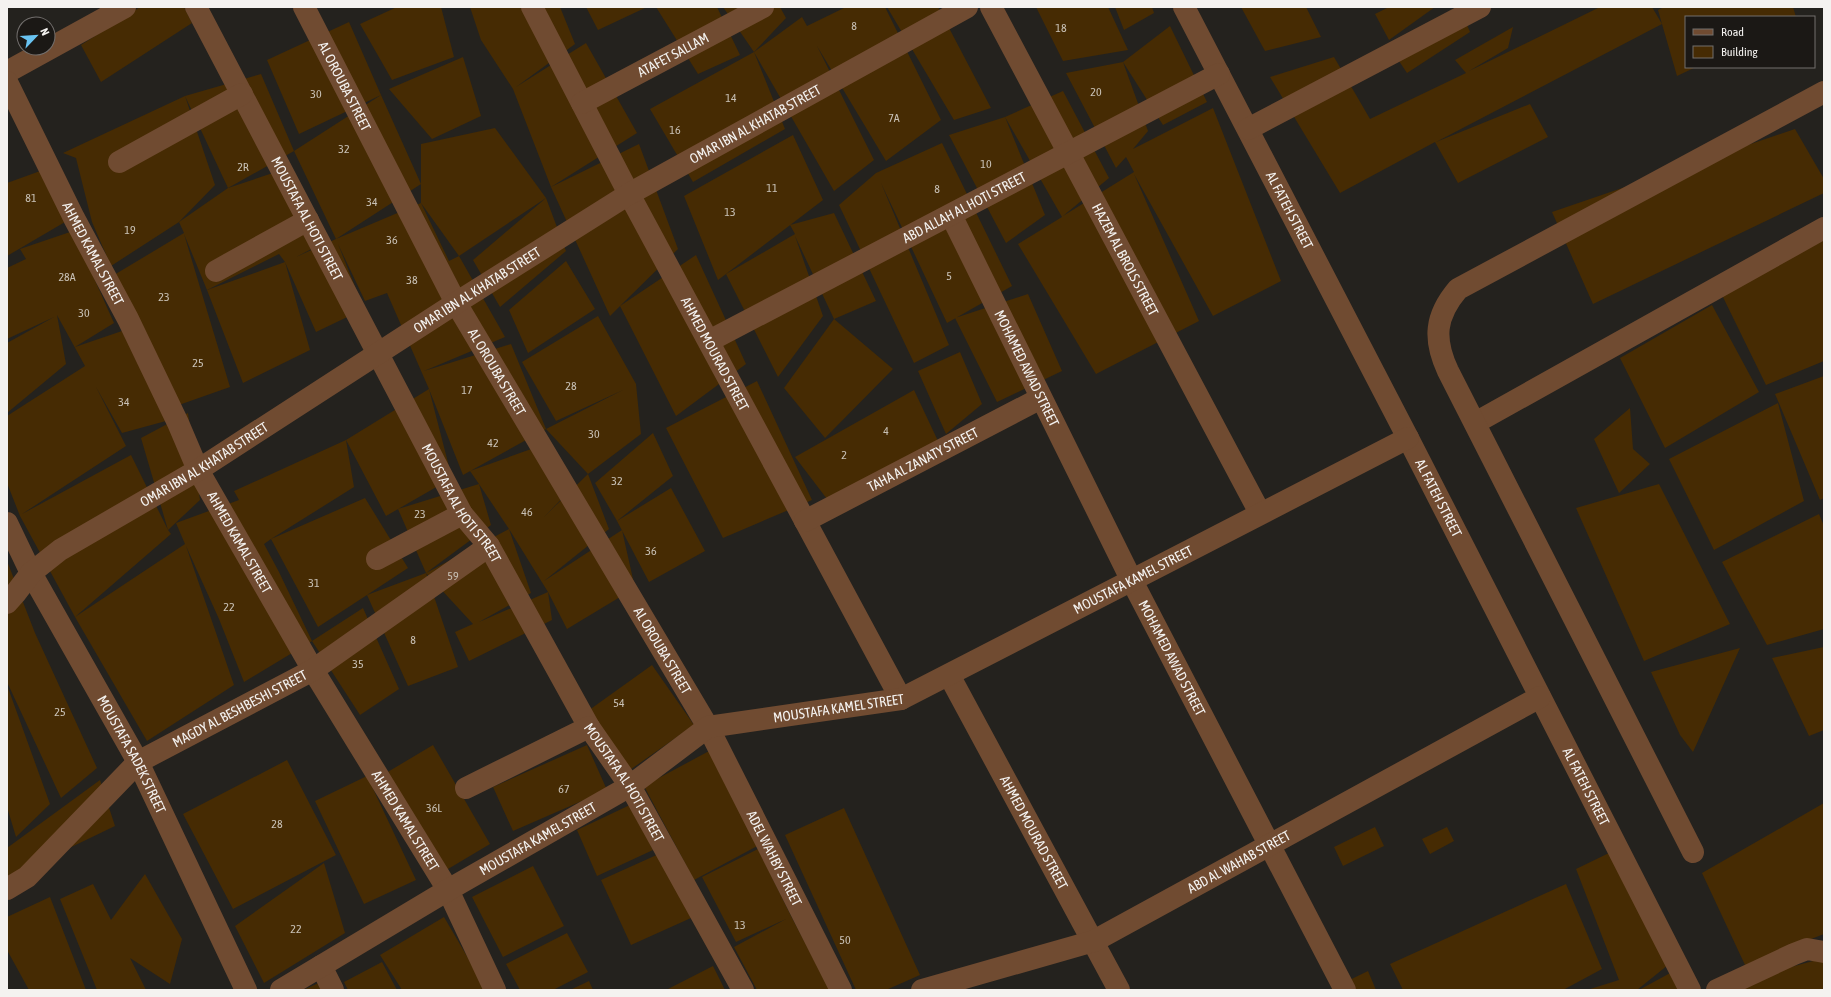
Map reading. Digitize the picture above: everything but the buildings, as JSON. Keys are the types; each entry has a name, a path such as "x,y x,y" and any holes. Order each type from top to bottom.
{"street":[{"path":"7,72 125,7"},
{"name":"MOUSTAFA AL HOTI STREET","path":"196,7 462,514 489,546 589,727 630,786 743,990"},
{"name":"AL OROUBA STREET","path":"304,7 456,303 708,727"},
{"name":"AHMED MOURAD STREET","path":"532,7 630,194 901,699"},
{"name":"ATAFET SALLAM","path":"582,103 763,7"},
{"name":"OMAR IBN AL KHATAB STREET","path":"7,603 16,594 31,573 60,550 198,470 456,303 630,194 967,7"},
{"name":"HAZEM AL BROLS STREET","path":"991,7 1260,513"},
{"name":"AL FATEH STREET","path":"1184,7 1408,438 1690,990"},
{"path":"1248,129 1480,7"},
{"name":"ABD ALLAH AL HOTI STREET","path":"709,341 1219,74"},
{"name":"AHMED KAMAL STREET","path":"7,82 74,218 132,326 178,423 198,470 313,670 448,890 495,990"},
{"path":"1693,852 1441,356 1438,340 1438,325 1442,312 1458,289 1824,92"},
{"path":"119,162 242,94"},
{"name":"MOHAMED AWAD STREET","path":"951,215 1132,580 1268,845 1346,990"},
{"path":"216,271 308,220"},
{"path":"1475,423 1824,228"},
{"name":"TAHA AL ZANATY STREET","path":"805,520 1041,398"},
{"name":"MOUSTAFA KAMEL STREET","path":"281,990 448,890 630,786 708,727 901,699 1408,438"},
{"path":"377,559 462,514"},
{"name":"MOUSTAFA SADEK STREET","path":"7,523 31,573 138,762 246,990"},
{"name":"MAGDY AL BESHBESHI STREET","path":"7,889 27,877 138,762 313,670 489,546"},
{"name":"AHMED MOURAD STREET","path":"949,675 1094,941 1119,990"},
{"name":"ABD AL WAHAB STREET","path":"922,990 1094,941 1540,697"},
{"path":"466,788 589,727"},
{"name":"ADEL WAHBY STREET","path":"708,727 841,990"},
{"path":"1717,990 1807,949 1824,952"},
{"path":"321,966 333,990"}]}
